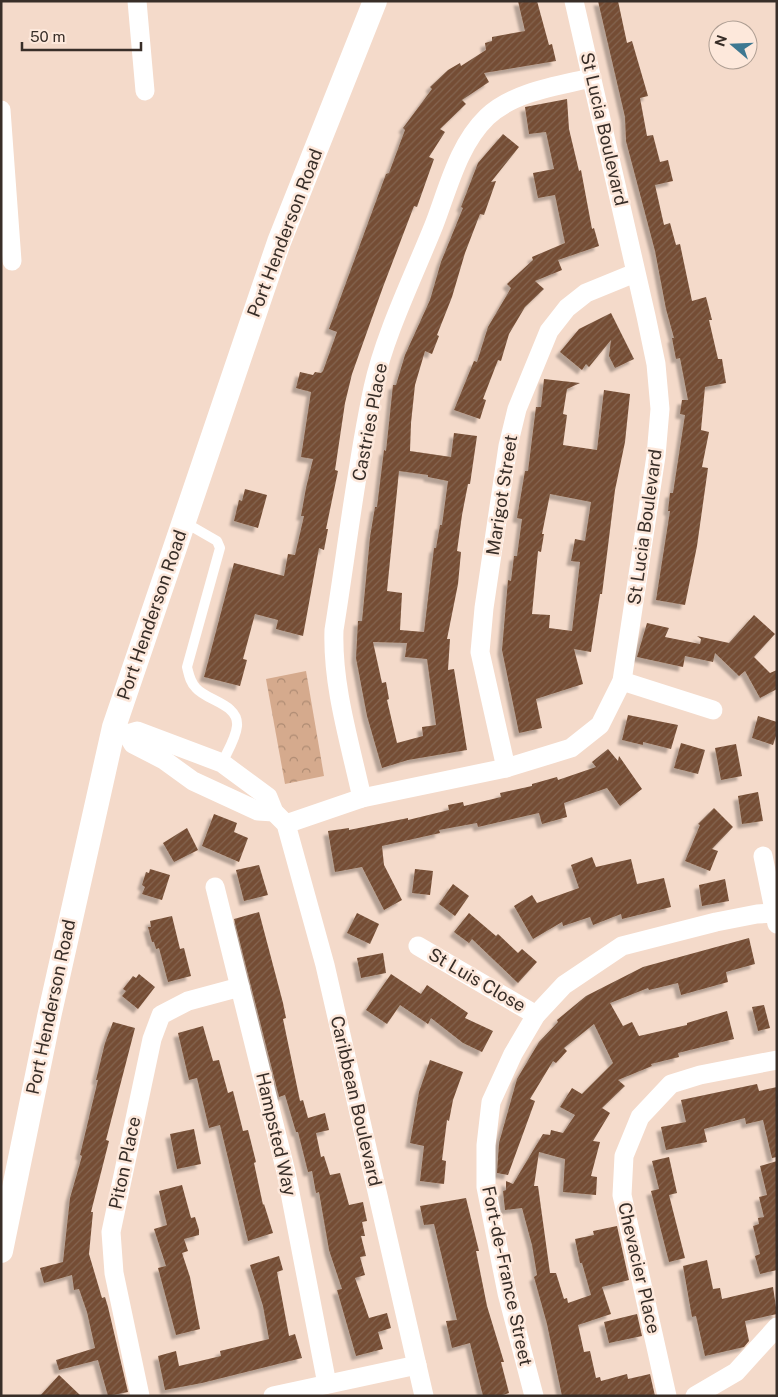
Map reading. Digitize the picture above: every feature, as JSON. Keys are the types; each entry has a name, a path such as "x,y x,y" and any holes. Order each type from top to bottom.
{"street":[{"path":"137,1 145,91"},
{"name":"Port Henderson Road","path":"1,1251 51,1008 121,731 184,522 279,242 375,1"},
{"name":"St Lucia Boulevard","path":"280,818 362,798 506,768 571,748 600,725 622,681 656,456 660,409 656,364 574,1"},
{"name":"Castries Place","path":"362,798 338,685 334,630 373,386 387,344 455,167 470,137 487,116 508,104 531,93 591,78"},
{"path":"1,110 12,261"},
{"name":"Marigot Street","path":"506,768 480,652 484,608 508,446 517,409 549,331 567,308 586,293 635,273"},
{"path":"622,681 713,710"},
{"path":"121,731 133,744 164,760 193,781 258,811 280,818"},
{"name":"Caribbean Boulevard","path":"121,731 137,731 222,763 268,798 280,818 325,965 424,1396"},
{"path":"763,856 776,919"},
{"name":"Hampsted Way","path":"215,887 286,1172 327,1384"},
{"name":"Fort-de-France Street","path":"534,1396 507,1293 486,1187 486,1145 492,1102 513,1054 536,1015 564,985 622,946 716,922 757,914 776,919"},
{"name":"St Luis Close","path":"418,946 536,1015"},
{"name":"Piton Place","path":"140,1396 114,1273 111,1232 152,1039 161,1015 188,1001 240,988"},
{"name":"Chevacier Place","path":"667,1396 622,1195 624,1156 640,1117 671,1084 700,1075 777,1060"},
{"path":"694,1396 736,1372 777,1327"},
{"path":"274,1396 417,1365"}],"lane":[{"path":"184,522 217,541 220,548 188,667 189,678 196,689 230,710 236,719 237,727 222,763"}],"green space":[{"path":"306,671 324,776 285,784 266,679"}],"building":[{"path":"518,1 537,1 549,45 552,44 556,61 484,73 489,82 462,100 466,104 440,129 445,132 429,157 434,159 417,207 414,206 352,374 345,403 335,470 338,471 326,529 328,529 324,550 319,548 303,636 276,629 278,620 255,614 243,659 247,660 240,686 204,677 234,563 284,576 288,554 295,555 304,516 301,516 313,459 301,457 311,392 296,388 300,372 313,375 315,372 321,373 323,371 337,332 329,329 386,174 389,173 405,130 403,128 432,89 430,87 448,70 460,63 461,66 486,50 485,43 492,41 492,37 525,31"},
{"path":"598,1 618,1 627,43 632,41 648,96 640,98 647,136 653,135 660,162 668,160 673,181 655,185 664,225 670,223 676,245 680,244 692,301 706,297 712,320 709,320 718,359 722,359 726,383 705,387 701,430 709,432 702,467 708,468 697,546 685,605 656,600 670,511 668,511 670,493 673,493 685,415 680,414 682,400 688,400 680,358 676,359 672,338 674,338 666,309 655,251 626,141 625,117"},
{"path":"567,99 569,129 579,171 581,170 592,229 594,228 599,246 558,260 562,270 535,281 544,289 525,307 509,334 501,361 498,360 483,399 486,400 480,419 454,410 474,361 477,362 488,327 511,288 507,284 533,260 532,257 565,243 555,195 538,198 533,173 554,169 546,132 529,134 525,107"},
{"path":"503,134 519,147 491,182 496,181 484,215 480,214 465,253 432,354 425,351 415,385 410,451 451,457 454,433 477,436 470,484 468,484 462,515 457,551 461,552 458,584 447,639 450,639 448,670 454,669 467,750 408,760 382,768 367,716 356,658 358,621 362,621 370,537 375,507 377,507 384,450 386,451 393,385 396,385 405,355 430,300 441,262 463,208 461,207 478,163","holes":["399,471 428,475 428,477 448,481 442,525 440,525 436,548 434,548 424,632 400,630 402,593 387,591","373,642 407,643 405,657 427,659 436,725 422,727 423,736 397,743 387,700 389,699 386,682 382,683"]},
{"path":"611,313 634,359 615,368 609,356 611,340 589,367 586,364 582,370 560,352 579,329"},
{"path":"544,379 580,383 567,389 563,414 567,415 563,445 597,450 604,390 630,394 625,442 615,490 602,594 600,594 591,652 574,649 583,684 536,699 542,728 519,733 502,650 508,580 511,581 514,556 517,556 522,519 517,518 525,471 528,471 536,407 541,407","holes":["550,494 591,502 585,541 575,539 571,561 580,562 572,631 549,628 550,615 532,614 538,551 541,552 544,534 542,534"]},
{"path":"245,489 267,495 258,528 234,521 239,500 242,501"},
{"path":"754,615 775,634 754,657 770,673 777,670 777,689 760,698 745,671 739,676 715,653 713,662 685,656 683,667 637,657 647,623 669,628 665,637 700,644 701,639 697,636 729,643"},
{"path":"628,715 678,725 671,749 643,742 643,745 622,740"},
{"path":"758,716 777,722 777,733 773,745 752,738"},
{"path":"681,743 705,750 698,774 674,768"},
{"path":"736,744 742,776 721,780 715,748"},
{"path":"608,749 618,761 619,756 642,789 620,806 607,788 564,803 567,817 542,824 539,813 478,827 477,823 439,830 440,833 382,846 384,865 402,900 384,910 362,867 335,872 328,831 349,828 349,830 408,818 408,820 449,810 448,805 463,802 464,806 501,797 500,793 532,786 532,784 557,777 558,780 596,767 592,762"},
{"path":"758,792 763,821 742,824 738,796"},
{"path":"714,808 733,827 712,849 718,851 710,871 685,861 700,825 698,824"},
{"path":"214,814 237,823 234,832 248,838 239,862 202,846"},
{"path":"187,828 198,850 174,862 163,843"},
{"path":"592,857 596,867 631,859 637,884 664,878 671,907 622,919 621,914 593,925 590,917 563,926 562,922 533,939 514,906 532,895 537,903 579,888 571,865"},
{"path":"259,865 268,895 244,901 236,870"},
{"path":"150,869 170,875 162,900 142,894 145,887 142,885 146,872 149,873"},
{"path":"415,869 433,871 430,895 412,893"},
{"path":"725,879 729,901 702,906 699,885"},
{"path":"453,884 469,896 455,916 439,904"},
{"path":"259,912 283,1003 286,1018 283,1019 300,1101 303,1100 308,1118 325,1113 329,1130 316,1133 321,1157 324,1156 330,1175 340,1173 349,1205 363,1202 367,1221 362,1222 365,1236 361,1236 366,1256 360,1257 365,1275 355,1278 369,1318 387,1313 391,1328 378,1332 383,1349 356,1356 337,1290 342,1289 329,1250 319,1192 316,1193 312,1171 308,1172 298,1132 296,1132 285,1095 279,1097 234,919"},
{"path":"357,913 379,924 370,944 347,933"},
{"path":"469,913 496,936 498,934 518,953 522,949 537,962 518,983 472,939 469,943 454,932"},
{"path":"172,916 180,949 184,948 191,976 168,982 159,948 156,949 154,942 152,942 148,927 151,927 150,921"},
{"path":"749,938 755,964 726,972 728,982 681,995 678,983 649,990 648,988 610,1003 623,1026 632,1022 639,1036 687,1025 687,1023 727,1011 734,1039 678,1053 679,1057 651,1064 652,1066 618,1080 625,1086 602,1108 610,1113 593,1141 600,1142 591,1176 597,1177 596,1195 563,1192 565,1159 539,1152 534,1186 538,1186 550,1273 556,1273 564,1299 567,1298 568,1303 591,1295 582,1263 580,1263 575,1239 594,1235 593,1231 617,1226 629,1280 602,1287 611,1314 578,1325 584,1352 590,1351 596,1378 600,1377 601,1381 627,1374 628,1379 650,1374 655,1396 562,1396 547,1324 534,1277 537,1275 532,1245 522,1208 505,1210 503,1191 506,1190 506,1181 513,1184 543,1134 550,1135 551,1130 563,1133 575,1115 560,1107 572,1088 582,1094 613,1063 594,1024 564,1048 567,1051 556,1063 553,1061 530,1099 535,1101 508,1175 497,1173 499,1143 517,1079 539,1042 558,1022 557,1020 586,996 643,967"},
{"path":"383,953 386,973 361,978 357,958"},
{"path":"139,974 155,987 138,1009 122,996 126,991 123,989 133,976 136,978"},
{"path":"391,974 421,994 427,985 468,1013 465,1018 493,1031 482,1052 463,1043 431,1018 428,1024 400,1005 387,1024 366,1010"},
{"path":"764,1005 770,1028 758,1031 752,1007"},
{"path":"113,1022 135,1028 106,1140 109,1141 91,1212 93,1212 89,1254 102,1298 105,1297 108,1307 128,1392 108,1396 98,1360 59,1370 56,1360 95,1348 87,1312 79,1289 74,1290 72,1275 44,1283 40,1268 63,1262 70,1198 82,1156 80,1155 105,1043"},
{"path":"203,1026 213,1061 219,1060 228,1093 233,1091 243,1131 248,1130 256,1162 254,1163 263,1205 273,1233 248,1241 220,1125 209,1128 197,1078 189,1080 178,1033"},
{"path":"430,1060 463,1072 453,1100 449,1121 447,1120 442,1160 446,1161 444,1184 420,1181 424,1146 410,1143 419,1092"},
{"path":"757,1084 759,1091 777,1087 777,1157 772,1158 763,1120 746,1124 745,1118 704,1129 707,1142 666,1150 661,1127 686,1122 681,1100"},
{"path":"194,1129 201,1164 177,1169 170,1134"},
{"path":"669,1157 677,1193 669,1195 685,1258 669,1262 651,1191 659,1189 652,1161"},
{"path":"777,1161 777,1270 760,1274 755,1256 760,1254 753,1226 759,1224 758,1218 764,1217 759,1197 767,1195 760,1166"},
{"path":"182,1185 191,1218 195,1217 199,1230 199,1235 184,1239 188,1251 182,1253 190,1277 200,1329 176,1335 158,1268 166,1266 154,1229 167,1225 159,1191"},
{"path":"466,1198 479,1251 476,1251 487,1306 504,1362 501,1362 509,1393 500,1396 483,1396 470,1343 452,1348 446,1321 457,1320 434,1224 424,1225 420,1206"},
{"path":"279,1256 283,1270 277,1272 289,1336 295,1334 302,1358 202,1383 165,1390 158,1356 176,1351 179,1366 221,1356 220,1351 269,1339 263,1306 250,1265"},
{"path":"707,1260 713,1289 720,1288 722,1299 773,1287 777,1314 745,1321 749,1341 744,1347 705,1356 696,1316 692,1317 683,1266"},
{"path":"637,1314 642,1336 609,1343 604,1322"},
{"path":"59,1375 81,1396 40,1396"}]}
